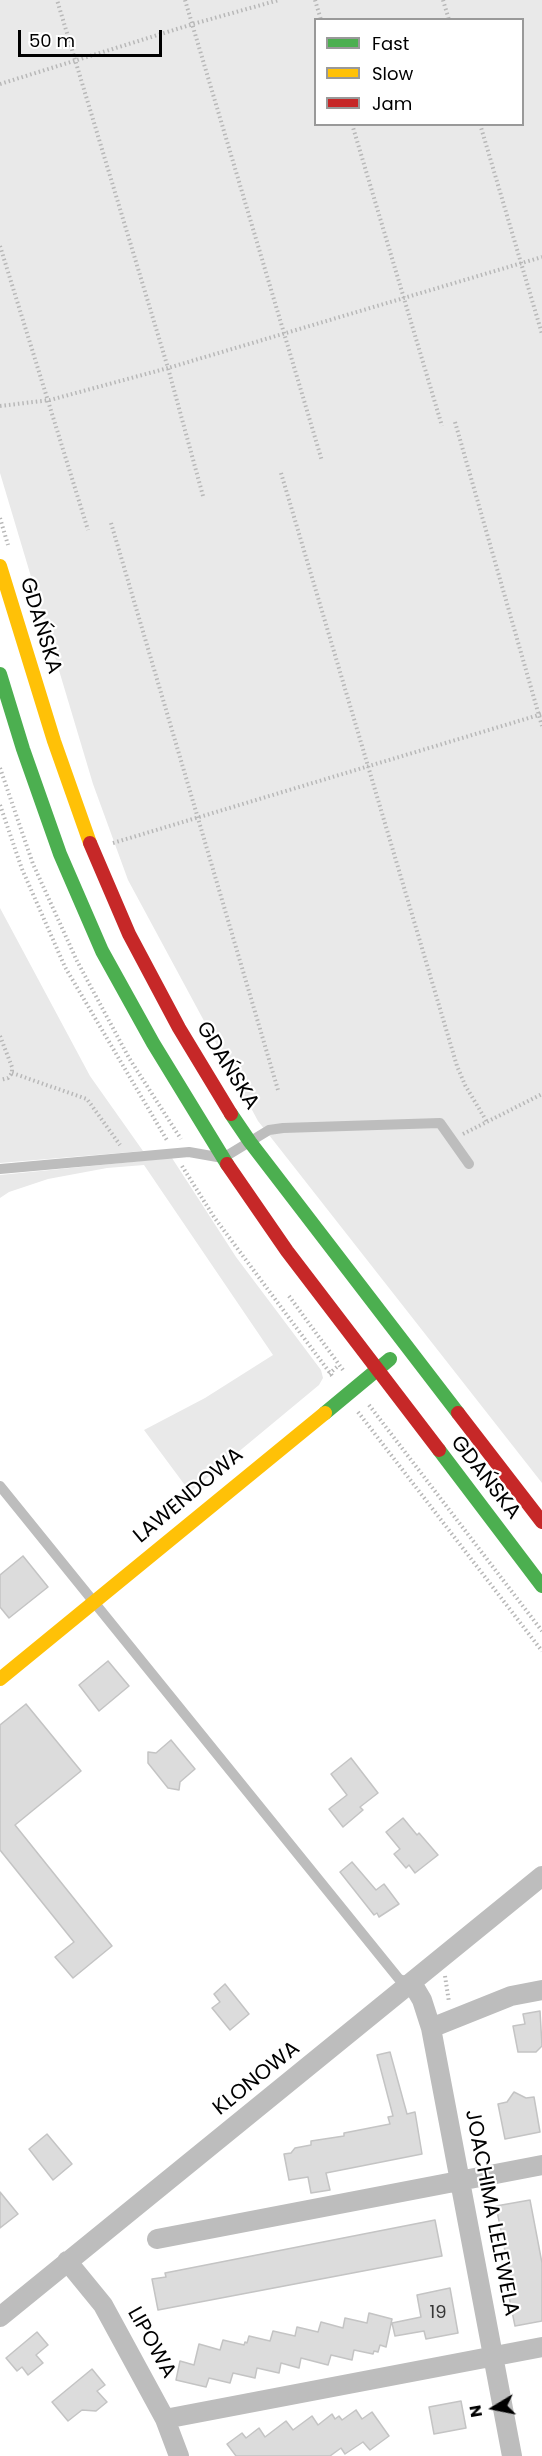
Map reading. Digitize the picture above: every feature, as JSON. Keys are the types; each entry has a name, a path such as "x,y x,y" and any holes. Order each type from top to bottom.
{"main road":[{"name":"GDAŃSKA","path":"0,566 54,741 77,807 129,934 179,1029 250,1142 542,1522"},
{"name":"GDAŃSKA","path":"0,674 23,749 60,854 102,951 153,1043 223,1158 287,1251 375,1370 542,1586"},
{"name":"LAWENDOWA","path":"0,1679 406,1346"}],"street":[{"name":"KLONOWA","path":"0,2317 542,1876"},
{"name":"JOACHIMA LELEWELA","path":"412,1983 422,2000 431,2028 512,2456"},
{"path":"431,2028 511,1996 542,1990"},
{"path":"157,2238 542,2165"},
{"name":"LIPOWA","path":"67,2261 103,2305 165,2419 179,2456"},
{"path":"165,2419 542,2348"}],"lane":[{"path":"0,1169 189,1152 223,1158 269,1130 283,1128 440,1124 469,1164"},
{"path":"0,1486 399,1979 412,1983"}],"path":[{"path":"57,0 168,368 202,496"},
{"path":"185,0 322,461"},
{"path":"0,84 193,24 279,0"},
{"path":"315,0 320,18"},
{"path":"443,0 448,18"},
{"path":"353,126 442,426"},
{"path":"481,126 542,334"},
{"path":"0,246 88,530"},
{"path":"0,406 48,400 168,368 542,257"},
{"path":"455,422 542,726"},
{"path":"281,473 457,1066 465,1085 487,1122"},
{"path":"0,518 8,548"},
{"path":"111,523 278,1090"},
{"path":"111,851 108,844 540,715"},
{"path":"0,805 22,869 65,967 214,1216 345,1394 542,1651"},
{"path":"0,1036 11,1059 12,1073 8,1078 0,1080"},
{"path":"12,1073 87,1100 129,1158"},
{"path":"452,1140 542,1095"}],"shaded area":[{"path":"0,0 542,0 542,1483 258,1121 128,880 93,784 0,473"},
{"path":"0,908 90,1076 143,1151 0,1163"},
{"path":"172,1158 236,1257 321,1370 323,1378 319,1385 190,1492 144,1430 205,1398 273,1355 144,1165 107,1168 48,1179 9,1192 0,1198 0,1175"}],"building":[{"path":"23,1556 48,1587 9,1618 0,1607 0,1575"},
{"path":"108,1661 129,1686 99,1711 79,1685"},
{"path":"26,1704 81,1771 15,1825 112,1946 73,1978 55,1957 74,1942 0,1850 0,1725"},
{"path":"171,1740 195,1769 180,1782 179,1790 168,1788 148,1763 148,1752 156,1753"},
{"path":"351,1758 378,1793 360,1807 363,1810 343,1827 329,1809 347,1795 331,1774"},
{"path":"403,1818 438,1855 415,1873 409,1865 406,1868 394,1854 400,1849 386,1832"},
{"path":"352,1862 376,1890 384,1884 399,1904 379,1917 377,1913 374,1915 340,1872"},
{"path":"225,1984 249,2014 230,2030 212,2008 220,2002 214,1994"},
{"path":"540,2011 542,2046 536,2052 518,2052 513,2026 525,2024 523,2014"},
{"path":"390,2052 407,2114 415,2112 422,2154 326,2173 330,2190 311,2193 308,2177 289,2180 284,2154 291,2153 295,2148 311,2145 311,2141 344,2136 344,2133 390,2124 388,2117 393,2116 377,2055"},
{"path":"514,2092 526,2098 534,2097 540,2132 505,2139 498,2104 507,2102"},
{"path":"47,2134 72,2164 53,2180 29,2149"},
{"path":"0,2192 18,2214 0,2228"},
{"path":"530,2200 542,2263 542,2321 515,2326 508,2292 513,2291 496,2206"},
{"path":"435,2220 442,2256 158,2310 152,2279 166,2277 165,2273"},
{"path":"450,2288 458,2333 426,2339 424,2331 395,2336 392,2323 421,2317 417,2295"},
{"path":"369,2313 392,2319 386,2347 380,2345 378,2352 374,2351 373,2354 354,2350 352,2360 331,2355 328,2365 301,2358 299,2368 281,2363 279,2373 257,2368 255,2378 233,2373 230,2383 209,2378 206,2387 176,2380 180,2361 194,2365 199,2344 220,2350 223,2340 244,2345 249,2336 270,2341 273,2331 295,2336 297,2327 318,2332 321,2322 343,2328 345,2318 367,2323"},
{"path":"37,2332 48,2345 36,2355 43,2363 28,2375 22,2367 17,2371 6,2358"},
{"path":"92,2369 105,2385 97,2391 107,2402 96,2411 82,2410 68,2421 52,2402"},
{"path":"461,2401 466,2428 434,2434 429,2407"},
{"path":"356,2410 362,2419 372,2412 389,2436 370,2450 363,2442 345,2454 341,2448 330,2456 236,2456 227,2444 242,2433 246,2438 259,2428 265,2437 286,2421 293,2430 312,2416 318,2425 332,2414 335,2419 339,2416 342,2420"}],"traffic: fast":[{"path":"0,674 23,749 60,854 102,951 153,1043 227,1164"},
{"path":"231,1114 458,1413"},
{"path":"325,1413 390,1359"},
{"path":"439,1450 542,1586"}],"traffic: slow":[{"path":"0,566 54,741 90,843"},
{"path":"0,1679 325,1413"}],"traffic: jam":[{"path":"90,843 129,934 179,1028 231,1114"},
{"path":"227,1164 287,1251 439,1450"},
{"path":"458,1413 542,1522"}]}
